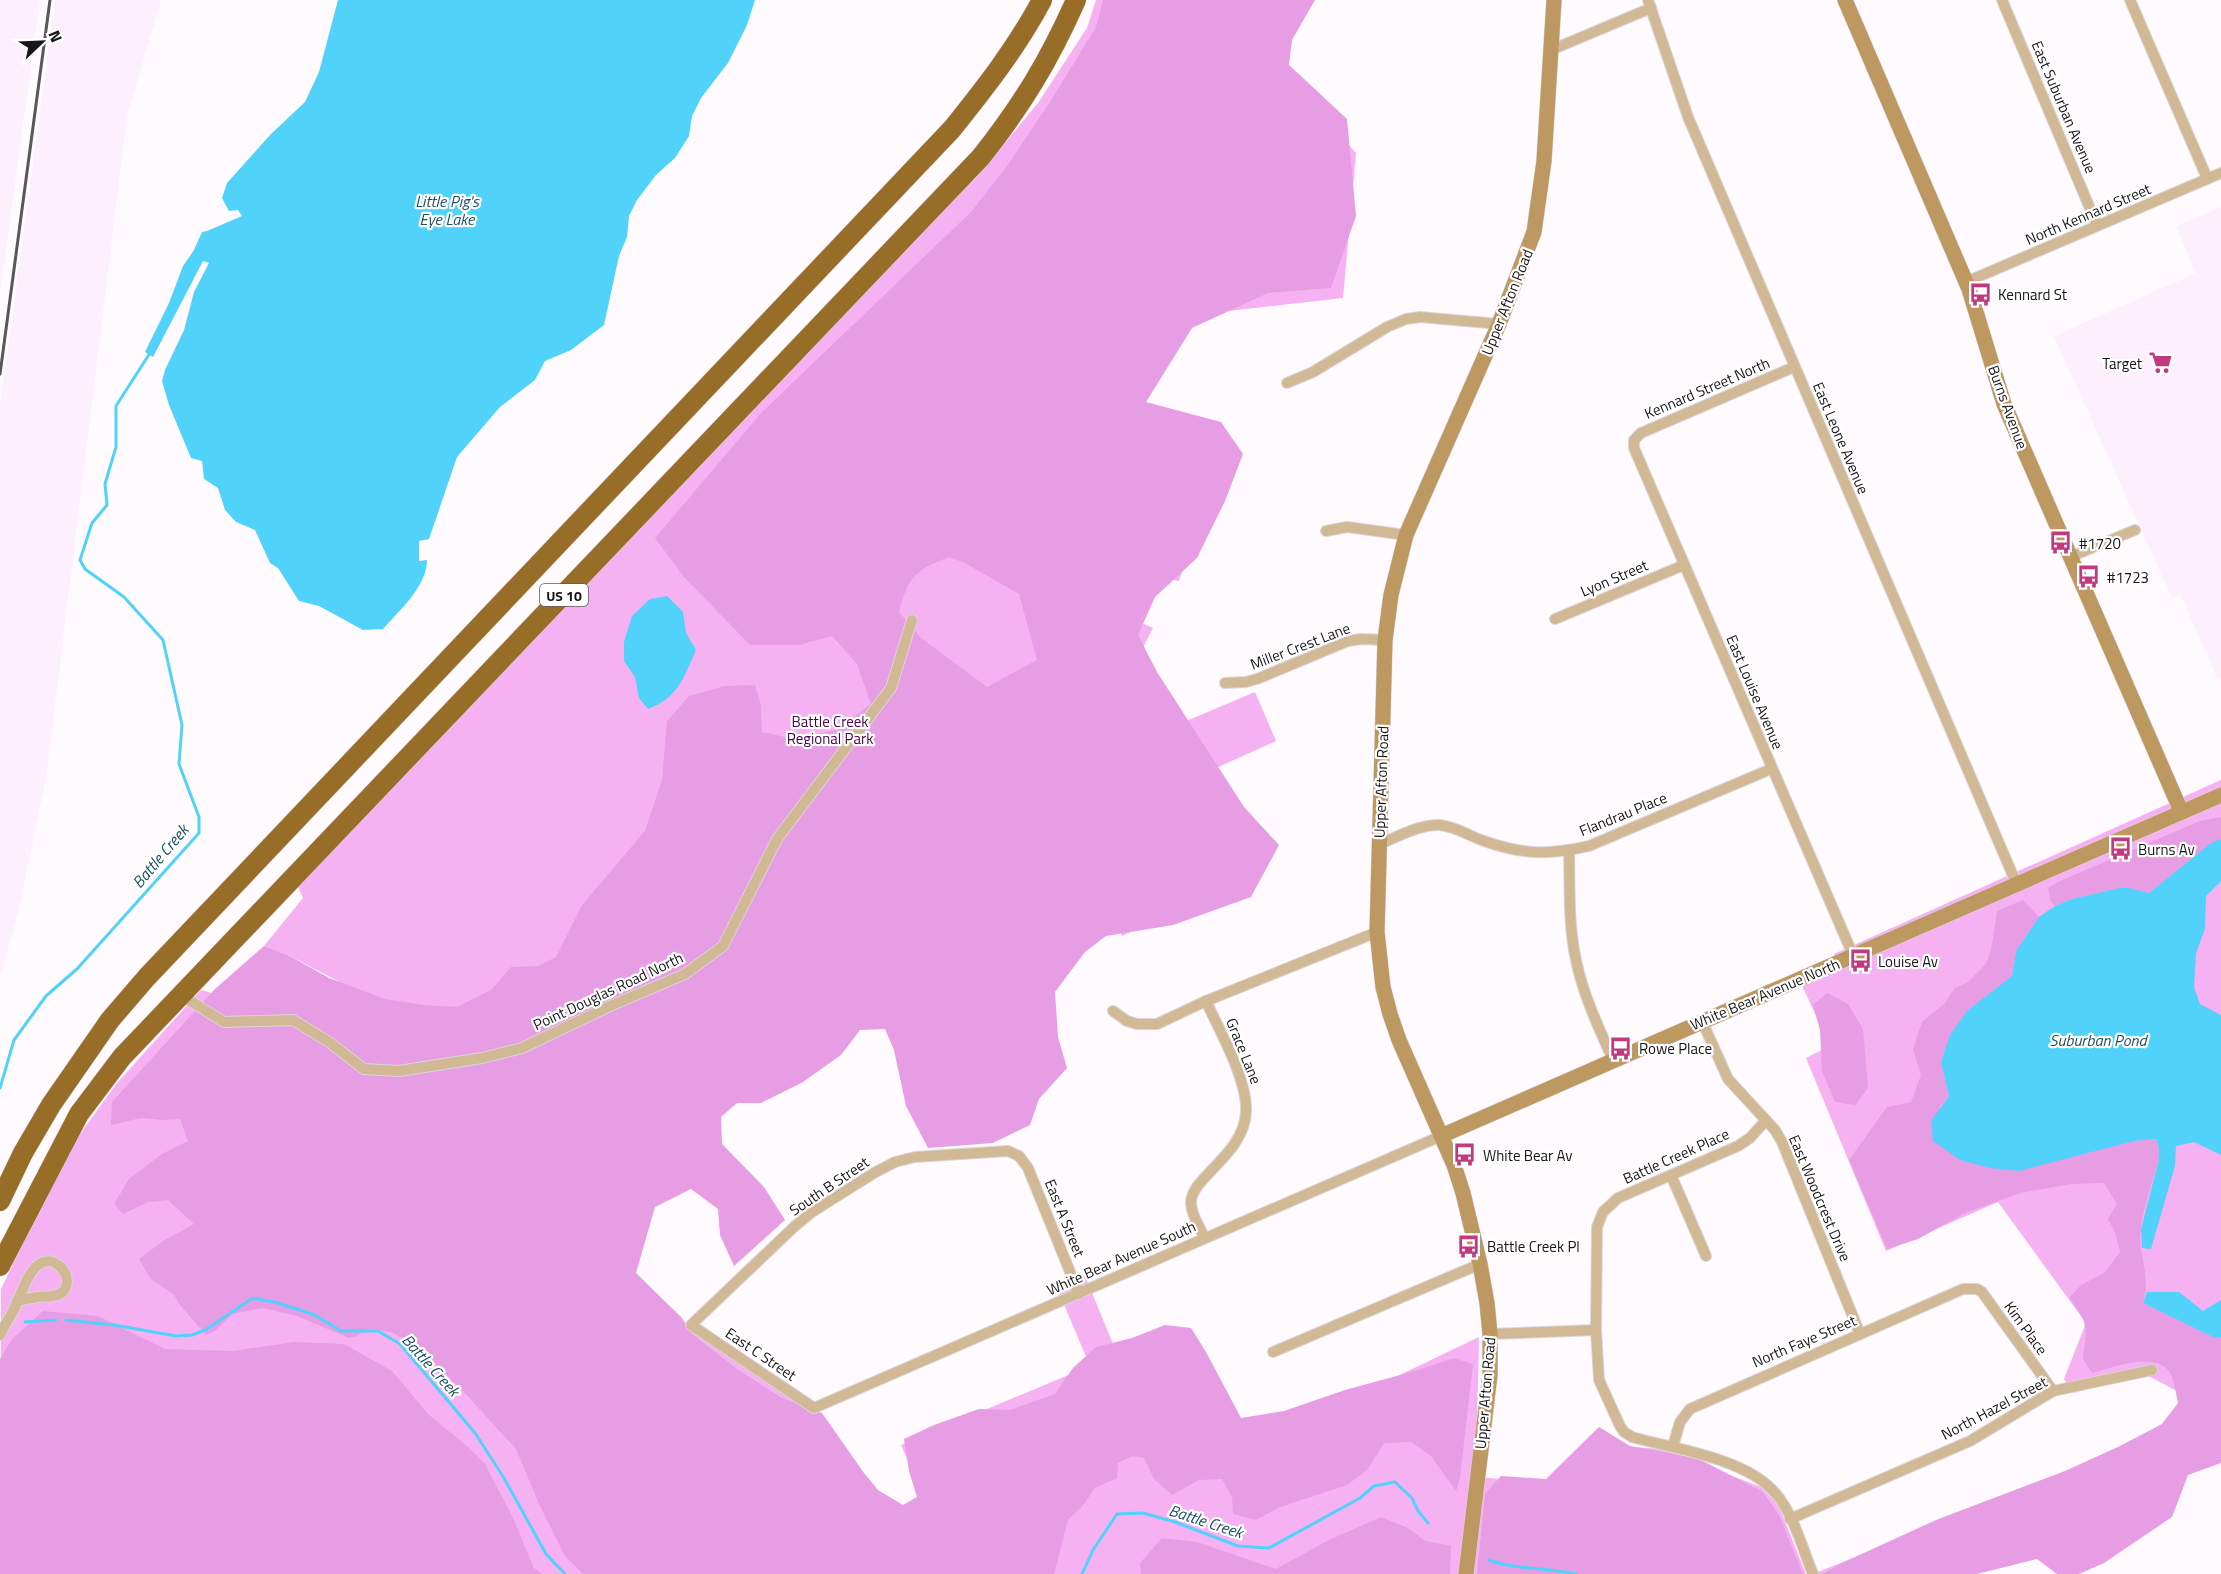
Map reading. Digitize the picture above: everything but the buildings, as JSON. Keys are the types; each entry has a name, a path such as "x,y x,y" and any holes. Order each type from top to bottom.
{"highway":[{"name":"US 10","path":"4,1193 23,1153 51,1105 110,1020 952,129 1001,66 1042,0"},
{"name":"US 10","path":"0,1266 79,1114 100,1085 154,1022 981,157 1037,79 1076,0"}],"street":[{"name":"Upper Afton Road","path":"1466,1574 1487,1404 1490,1334 1480,1264 1463,1193 1441,1136 1398,1040 1383,987 1377,932 1385,640 1391,595 1406,535 1499,324 1534,232 1544,161 1554,0"},
{"name":"Burns Avenue","path":"1845,0 1966,282 2004,404 2181,811"},
{"name":"East Suburban Avenue","path":"2002,0 2097,225"},
{"path":"2130,0 2207,178"},
{"path":"1551,50 1650,4"},
{"name":"East Leone Avenue","path":"1650,4 1688,117 2018,885"},
{"name":"North Kennard Street","path":"1966,282 2221,173"},
{"path":"1287,383 1313,372 1387,327 1406,319 1420,317 1499,324"},
{"name":"Kennard Street North","path":"1634,440 1641,433 1794,367"},
{"name":"East Louise Avenue","path":"1634,440 1634,448 1853,956"},
{"path":"1326,531 1347,527 1406,535"},
{"path":"2070,557 2135,530"},
{"name":"Lyon Street","path":"1555,619 1684,565"},
{"name":"Point Douglas Road North","path":"182,995 224,1022 293,1020 329,1042 364,1069 399,1071 482,1058 522,1048 610,1006 685,974 723,946 777,839 891,688 912,620"},
{"name":"Miller Crest Lane","path":"1225,683 1257,679 1347,641 1385,640"},
{"name":"Flandrau Place","path":"1378,844 1418,829 1442,825 1455,828 1473,838 1504,847 1548,853 1569,850 1589,846 1772,769"},
{"name":"White Bear Avenue North","path":"1441,1136 2221,795"},
{"path":"1569,850 1569,908 1576,962 1582,985 1613,1060"},
{"path":"1113,1011 1127,1021 1147,1025 1161,1022 1206,1000 1377,932"},
{"name":"Grace Lane","path":"1204,1237 1193,1212 1191,1199 1197,1186 1234,1147 1243,1128 1246,1105 1242,1081 1206,1000"},
{"name":"East Woodcrest Drive","path":"1702,1021 1728,1079 1766,1120 1782,1142 1860,1334"},
{"name":"Battle Creek Place","path":"1766,1120 1750,1138 1738,1146 1618,1198 1603,1212 1597,1227 1596,1330 1599,1380 1624,1432 1632,1437 1673,1446 1725,1463 1761,1480 1777,1494 1813,1574"},
{"name":"White Bear Avenue South","path":"814,1408 1441,1136"},
{"name":"South B Street","path":"691,1325 812,1212 895,1162 915,1157 1008,1151 1019,1156"},
{"name":"East A Street","path":"1019,1156 1028,1168 1079,1294"},
{"path":"1671,1175 1706,1256"},
{"path":"0,1335 28,1277 42,1262 53,1262 65,1272 67,1282 60,1294 54,1297 37,1297 17,1301"},
{"path":"1274,1352 1480,1264"},
{"name":"North Faye Street","path":"1673,1446 1680,1422 1690,1409 1963,1289 1970,1288"},
{"name":"Kim Place","path":"1970,1288 1982,1292 2053,1391"},
{"name":"East C Street","path":"691,1325 814,1408"},
{"path":"1490,1334 1596,1330"},
{"name":"North Hazel Street","path":"1790,1519 1970,1441 2053,1391 2152,1370"}],"shaded area":[{"path":"0,0 40,0 0,293"},
{"path":"55,0 161,0 127,116 46,778 19,907 0,978 0,407"},
{"name":"Battle Creek Regional Park","path":"1103,0 1315,0 1292,40 1289,65 1347,119 1356,216 1331,288 1268,293 1192,328 1146,402 1221,422 1243,454 1225,501 1197,558 1155,597 1138,635 1157,672 1244,807 1279,845 1251,897 1173,925 1106,936 1085,952 1055,992 1058,1037 1067,1068 1039,1099 1030,1125 993,1143 928,1148 906,1106 894,1050 885,1029 860,1030 841,1055 803,1082 761,1103 737,1103 721,1117 722,1144 764,1187 785,1220 734,1266 720,1235 718,1209 691,1189 655,1207 636,1273 682,1318 692,1334 737,1369 782,1398 822,1413 878,1490 903,1505 917,1497 909,1471 904,1439 934,1425 979,1409 1010,1410 1055,1394 1073,1368 1096,1347 1132,1338 1165,1325 1191,1328 1241,1418 1284,1411 1345,1390 1454,1358 1473,1364 1460,1478 1456,1491 1431,1456 1411,1442 1384,1443 1368,1469 1347,1485 1280,1507 1256,1520 1233,1514 1232,1497 1222,1479 1199,1480 1172,1495 1154,1479 1144,1458 1133,1456 1118,1463 1117,1478 1095,1488 1082,1507 1068,1519 1054,1574 583,1574 565,1556 540,1506 516,1449 463,1391 422,1351 392,1332 367,1329 349,1338 297,1316 263,1308 232,1314 215,1331 206,1335 174,1295 150,1278 139,1259 163,1241 194,1224 168,1200 148,1202 123,1214 114,1204 129,1179 162,1154 188,1141 180,1119 141,1118 111,1125 112,1102 215,989 264,946 288,955 329,978 385,999 457,1007 491,990 511,967 538,966 556,957 582,905 645,831 662,780 667,721 689,696 725,686 755,685 761,705 762,732 794,739 836,730 871,704 857,664 832,636 799,645 750,645 684,577 655,538 762,412 971,212 1007,166 1096,27","holes":["949,557 965,563 1019,594 1037,660 987,687 921,638 899,612 906,590 921,571"]},
{"path":"2221,207 2221,679 2218,680 2181,595 2172,598 2054,336 2196,273 2176,226"},
{"path":"2221,817 2221,839 2211,843 2149,893 2124,887 2072,899 2055,906 2050,900 2048,888 2060,881 2200,821"},
{"path":"2023,900 2039,917 2016,951 2012,976 1968,1010 1941,1062 1949,1096 1939,1108 2134,1141 2156,1139 2159,1159 2146,1202 2140,1238 2146,1283 2143,1303 2215,1338 2221,1337 2221,1463 2188,1475 2172,1517 2104,1563 2079,1574 2057,1574 2037,1559 1977,1574 1822,1574 1936,1520 2065,1471 2120,1446 2162,1424 2178,1403 2171,1375 2165,1367 2157,1363 2135,1362 2092,1373 2083,1359 2085,1326 2069,1298 2081,1285 2104,1273 2120,1252 2115,1232 2108,1219 2117,1204 2104,1183 2072,1184 2024,1192 1967,1212 1918,1239 1887,1249 1849,1160 1887,1107 1911,1102 1921,1075 1913,1049 1922,1022 1944,1004 1955,988 1967,983 1986,964 1991,950 1997,911"},
{"path":"1827,993 1848,1004 1863,1029 1868,1088 1855,1105 1835,1102 1822,1071 1820,1030 1813,1005"},
{"path":"43,1311 98,1316 165,1349 233,1351 294,1342 344,1344 392,1371 428,1414 485,1464 513,1518 534,1568 542,1574 0,1574 0,1359 12,1339"},
{"path":"1599,1427 1630,1446 1697,1458 1763,1492 1779,1515 1803,1574 1477,1574 1485,1494 1501,1476 1546,1479"},
{"path":"1381,1517 1408,1528 1425,1541 1451,1546 1450,1574 1141,1574 1140,1563 1162,1538 1197,1542 1276,1569 1327,1541"}],"green space":[{"name":"Battle Creek Regional Park","path":"1096,0 1294,0 1281,68 1356,153 1343,298 1211,313 1189,321 1123,408 1227,434 1179,581 1136,572 1112,609 1153,628 1134,665 1165,730 1255,692 1276,741 1194,778 1252,874 1122,936 1111,905 858,1013 718,1108 605,1225 639,1316 692,1326 815,1408 893,1525 930,1511 901,1445 1090,1366 1057,1288 1085,1276 1118,1356 1234,1436 1320,1399 1383,1383 1479,1337 1476,1477 1563,1484 1617,1446 1662,1449 1761,1487 1778,1504 1806,1574 0,1574 1,1289 67,1152 117,1083 201,990 352,1031 338,981 288,955 264,946 303,898 292,873 756,390 974,180 1038,103 1087,28"},
{"path":"2221,780 2221,1443 1893,1574 1813,1574 2216,1412 2143,1373 2073,1393 2064,1379 2086,1323 1998,1202 1886,1251 1806,1058 1830,1046 1800,981 1838,963 1834,954"}],"water":[{"name":"Little Pig's Eye Lake","path":"338,0 755,0 747,25 728,63 701,98 692,116 689,136 675,158 656,175 637,200 629,216 627,237 619,256 604,325 571,350 545,361 535,380 500,407 457,457 429,539 419,541 419,561 427,560 423,579 404,606 383,629 363,630 319,606 299,601 278,568 270,563 255,530 236,522 225,510 218,488 204,479 202,461 191,458 169,405 162,381 184,330 194,292 209,263 203,261 153,357 145,352 169,303 183,266 202,232 242,216 238,210 229,211 222,198 227,183 271,134 305,102 319,72"},
{"path":"667,596 683,612 686,633 696,650 673,693 648,709 639,698 635,677 624,661 624,642 632,616 650,599"},
{"name":"Suburban Pond","path":"2221,839 2221,881 2206,896 2205,929 2196,953 2194,987 2200,1004 2221,1015 2221,1155 2194,1142 2176,1146 2175,1166 2151,1249 2142,1248 2141,1229 2159,1159 2156,1139 2134,1141 2019,1171 1990,1168 1960,1160 1933,1141 1931,1121 1949,1096 1941,1062 1950,1035 1968,1010 2012,976 2016,951 2039,917 2055,906 2072,899 2124,887 2149,893 2211,843"},
{"path":"2147,1292 2179,1292 2203,1311 2221,1300 2221,1337 2215,1338 2143,1303"}],"waterway":[{"name":"Battle Creek","path":"0,1088 14,1040 46,996 77,969 199,833 199,817 179,764 182,725 163,640 124,597 85,569 80,560 92,523 107,505 105,484 116,447 116,406 150,353"},
{"name":"Battle Creek","path":"66,1320 114,1325 176,1336 192,1335 205,1330 253,1298 315,1315 341,1331 378,1331 400,1344 475,1433 504,1478 546,1554 565,1574"},
{"name":"Battle Creek","path":"25,1322 56,1320"},
{"name":"Battle Creek","path":"1082,1574 1093,1550 1117,1514 1143,1513 1175,1522 1238,1546 1269,1548 1360,1498 1374,1486 1395,1482 1412,1498 1418,1511 1428,1523"},
{"name":"Battle Creek","path":"1489,1560 1576,1574"}],"railway":[{"path":"0,374 50,0"}],"place":[{"name":"Kennard St","path":"1980,294"},
{"name":"Target","path":"2160,363"},
{"name":"#1720","path":"2061,543"},
{"name":"#1723","path":"2089,577"},
{"name":"Burns Av","path":"2120,849"},
{"name":"Louise Av","path":"1860,961"},
{"name":"Rowe Place","path":"1621,1048"},
{"name":"White Bear Av","path":"1465,1155"},
{"name":"Battle Creek Pl","path":"1469,1246"}]}
